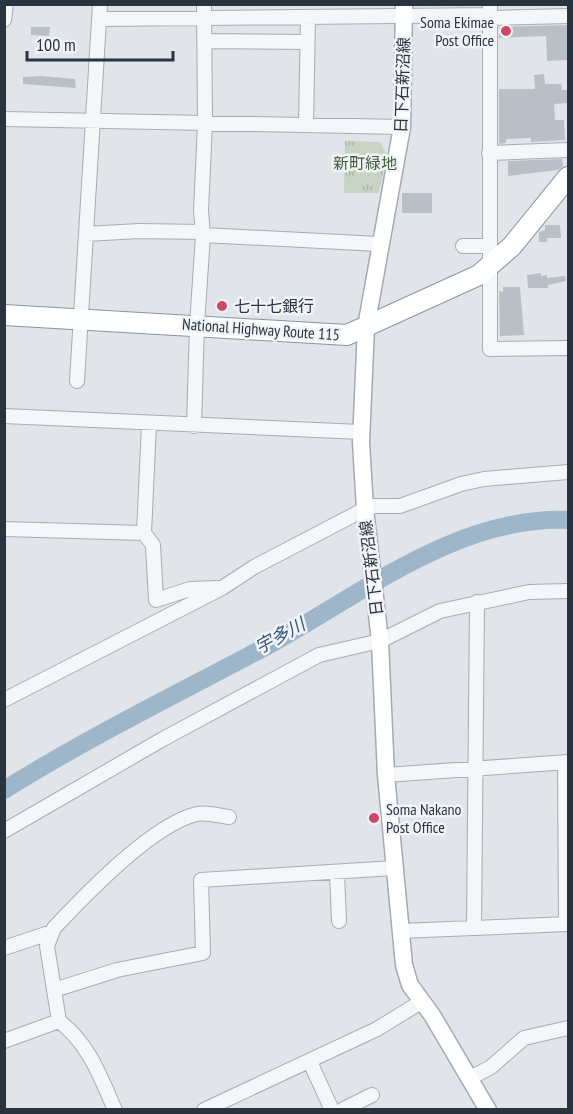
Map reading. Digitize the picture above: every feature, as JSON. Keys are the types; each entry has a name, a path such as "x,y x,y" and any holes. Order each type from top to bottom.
{"highway":[{"name":"National Highway Route 115","path":"4,315 347,335 479,275 512,246 568,177"}],"main road":[{"name":"日下石新沼線","path":"404,11 402,127 379,244 366,327 361,432 365,512 379,634 394,868 400,931 410,985 432,1015 488,1110"}],"street":[{"path":"4,20 6,4"},
{"path":"77,381 100,4"},
{"path":"99,20 204,11 308,18 404,11 568,16"},
{"path":"194,426 203,234 201,211 205,124 204,11"},
{"path":"490,13 490,349 568,348"},
{"path":"306,125 308,18"},
{"path":"205,41 307,42"},
{"path":"4,119 402,127"},
{"path":"489,153 568,150"},
{"path":"86,234 203,234 379,244"},
{"path":"463,246 490,246"},
{"path":"4,416 361,432"},
{"path":"149,424 144,533 153,545 156,600 190,589 222,588"},
{"path":"4,700 222,588 254,567 374,506 400,506 461,484 484,479 568,472"},
{"path":"4,529 144,533"},
{"path":"4,831 163,739 319,655 440,611 529,592 568,591"},
{"path":"474,928 477,602"},
{"path":"387,775 475,766 567,762 567,924 400,931"},
{"path":"115,1110 89,1052 77,1034 59,1021 47,946 52,932 74,907 152,837 181,818 200,813 229,817"},
{"path":"54,990 117,970 203,953 201,880 394,868"},
{"path":"337,873 339,921"},
{"path":"4,948 52,932"},
{"path":"204,1110 377,1029 421,1002"},
{"path":"4,1041 59,1021"},
{"path":"470,1078 491,1067 524,1038 568,1028"},
{"path":"310,1062 332,1110"},
{"path":"342,1110 372,1095"}],"green space":[{"name":"新町緑地","path":"345,141 380,142 387,155 379,193 344,193"}],"building":[{"path":"568,25 568,60 547,61 546,36 499,38 499,27"},
{"path":"31,27 50,27 49,36 31,35"},
{"path":"544,74 545,84 561,84 562,90 568,90 568,103 554,104 555,120 564,120 565,140 531,142 531,138 506,139 506,143 499,144 499,89 535,89 534,75"},
{"path":"23,77 75,79 76,88 23,84"},
{"path":"562,159 563,166 558,170 508,176 508,161"},
{"path":"402,193 432,193 432,213 402,213"},
{"path":"545,225 560,225 561,238 547,238 547,242 539,242 539,232 545,230"},
{"path":"541,273 541,276 547,275 547,278 565,276 566,281 548,285 548,288 528,288 527,275"},
{"path":"503,287 520,287 524,335 500,336 499,291 503,292"}],"waterway":[{"name":"宇多川","path":"4,790 101,734 267,646 411,562 487,531 527,522 568,520"}],"place":[{"name":"Soma Ekimae Post Office","path":"506,31"},
{"name":"七十七銀行","path":"222,306"},
{"name":"Soma Nakano Post Office","path":"374,818"}]}
